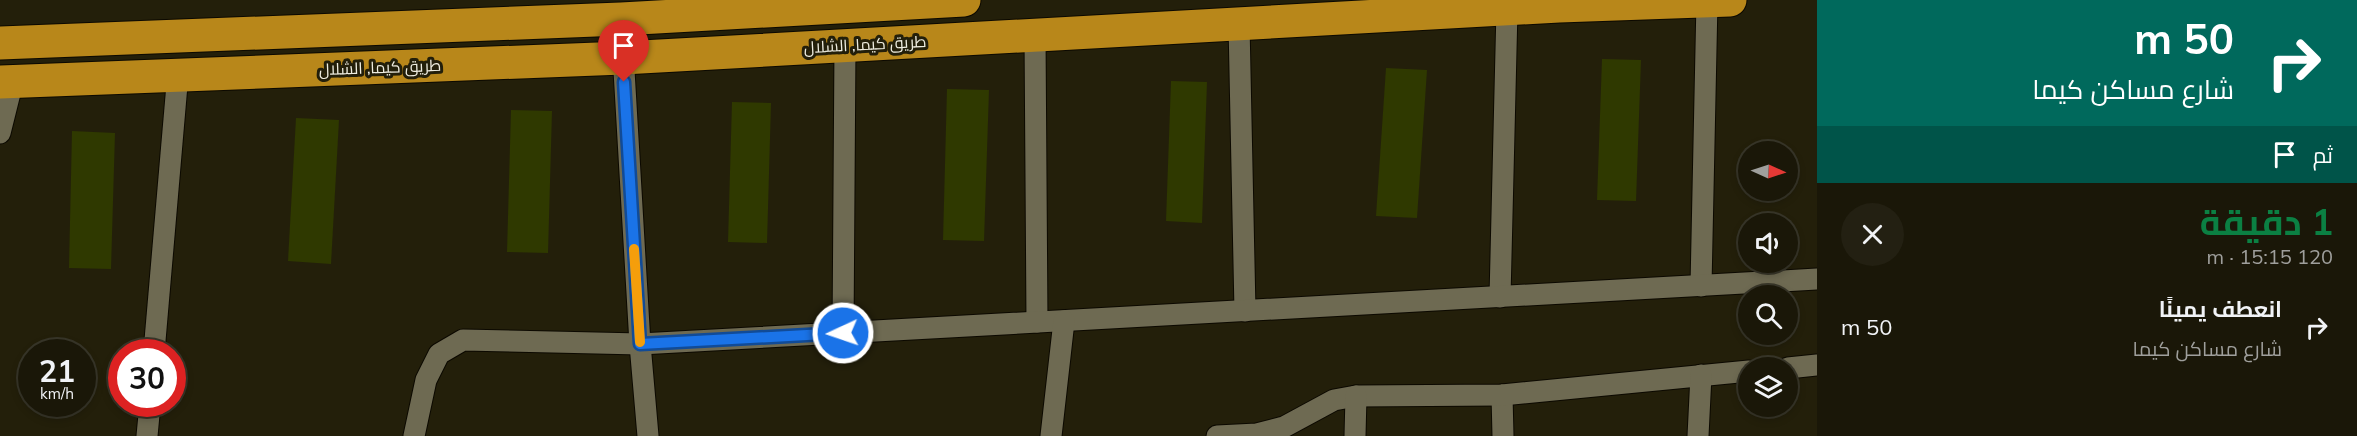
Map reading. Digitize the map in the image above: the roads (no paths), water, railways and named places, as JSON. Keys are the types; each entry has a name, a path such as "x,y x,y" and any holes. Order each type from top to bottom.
{"highway":[{"path":"0,43 621,19 964,0"},
{"name":"طريق كيما, الشلال","path":"7,81 623,58 1507,9 1730,0"}],"street":[{"path":"1701,286 1707,1"},
{"path":"1500,297 1507,9"},
{"path":"621,19 640,344 648,436"},
{"path":"1239,24 1245,311"},
{"path":"1035,35 1037,322"},
{"path":"843,333 845,46"},
{"path":"155,339 178,74"},
{"path":"0,133 7,81"},
{"path":"414,436 426,380 439,354 463,340 640,344 1817,279"},
{"path":"1051,436 1064,321"},
{"path":"1798,367 1817,365"},
{"path":"1217,436 1257,435 1284,427 1334,400 1356,396 1502,395 1738,372"},
{"path":"1698,436 1701,375"},
{"path":"1502,395 1503,436"},
{"path":"1355,436 1356,396"},
{"path":"147,436 149,417"}]}
